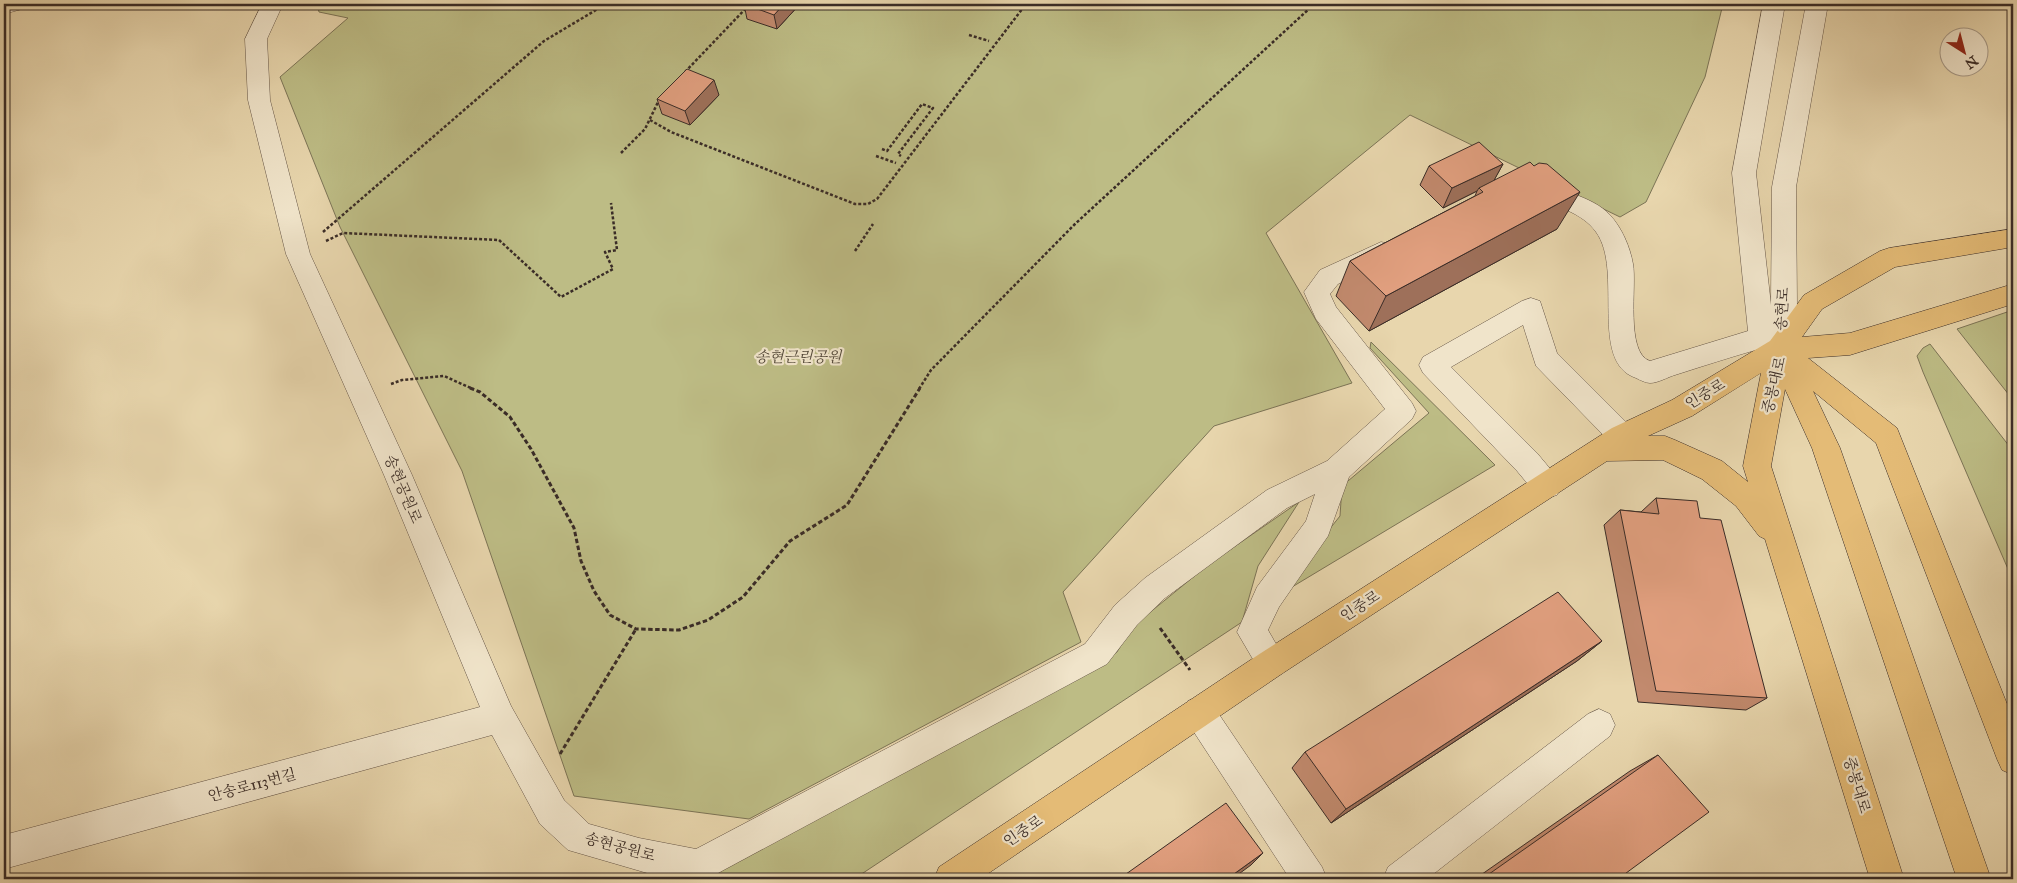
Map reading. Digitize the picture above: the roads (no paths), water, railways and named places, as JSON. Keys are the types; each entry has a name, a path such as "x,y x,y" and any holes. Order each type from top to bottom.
{"main road":[{"name":"인중로","path":"951,879 1272,662 1547,486 1612,442 1682,408 1771,343 1813,302 1888,258 2013,238"},
{"name":"인중로","path":"1771,343 1850,344 2013,294"},
{"name":"중봉대로","path":"1771,343 1757,466 1887,879"},
{"name":"중봉대로","path":"1771,343 1887,436 2013,758"},
{"path":"1771,343 1826,448 1974,879"},
{"path":"1612,442 1665,448 1712,470 1746,497 1781,542"}],"street":[{"path":"4,7 15,4"},
{"name":"송현공원로","path":"272,4 256,39 259,100 298,254 398,474 500,717 552,812 580,838 639,855 698,866"},
{"name":"송현로","path":"1771,343 1744,173 1774,4"},
{"name":"송현로","path":"1771,343 1784,310 1784,187 1817,4"},
{"path":"1513,190 1536,190 1572,203 1600,220 1615,242 1622,266 1621,342 1633,365 1640,372 1650,372 1771,343"},
{"path":"669,879 698,866 1096,654 1126,615 1155,588 1277,499 1337,470 1402,411 1325,312 1317,292 1329,277 1400,242"},
{"path":"1547,486 1527,462 1432,365 1530,308 1545,358 1612,442"},
{"path":"1272,662 1252,632 1268,597 1318,526 1337,470"},
{"path":"1199,712 1310,879"},
{"name":"안송로113번길","path":"4,852 500,717"},
{"path":"1400,879 1599,725"}],"park label":[{"name":"송현근린공원","path":"798,357"}]}
